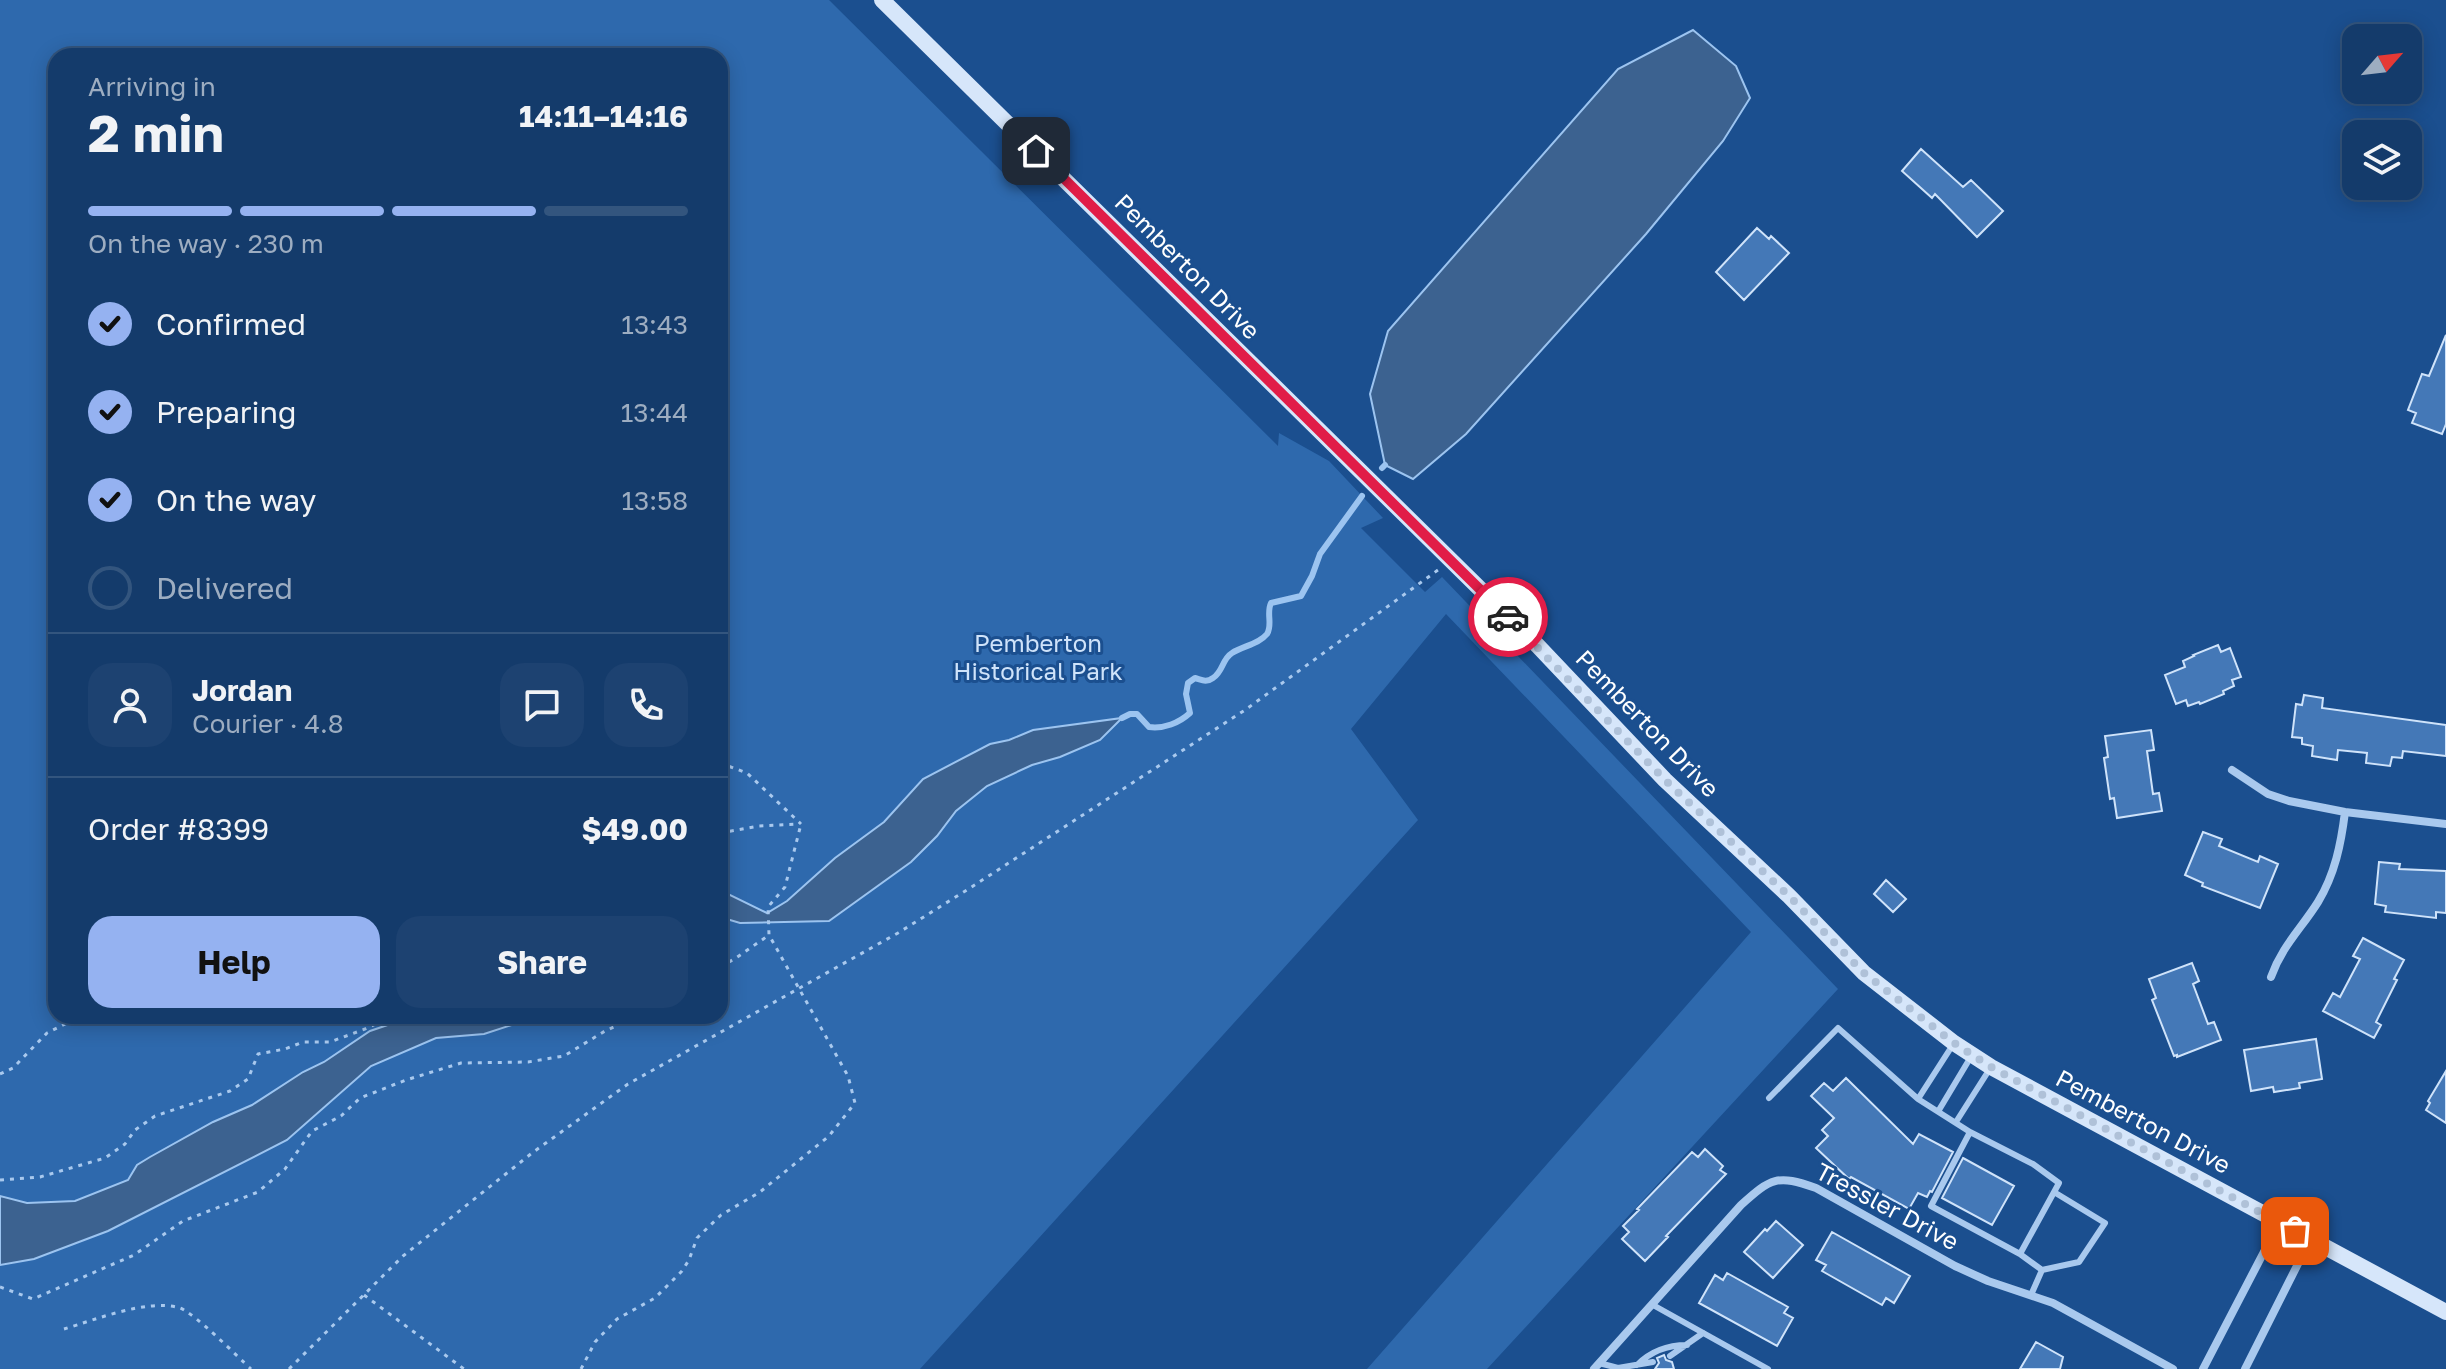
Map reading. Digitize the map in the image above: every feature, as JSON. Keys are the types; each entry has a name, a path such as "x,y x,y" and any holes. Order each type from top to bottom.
{"street":[{"name":"Pemberton Drive","path":"882,0 1538,646 1665,780 1789,896 1864,973 1954,1043 1991,1067 2446,1312"},
{"path":"2232,770 2268,794 2289,801 2345,812 2446,824"},
{"path":"2271,977 2285,945 2319,900 2329,880 2337,861 2345,812"},
{"name":"Tressler Drive","path":"1596,1366 1741,1205 1762,1186 1779,1179 1795,1180 1816,1188 1955,1266 2086,1320 2173,1369"},
{"path":"2203,1369 2279,1223"},
{"path":"2245,1369 2310,1240"}],"lane":[{"path":"1769,1098 1838,1028 1918,1099 1970,1132 2033,1164 2059,1183 2020,1254"},
{"path":"1918,1099 1954,1043"},
{"path":"1939,1110 1972,1055"},
{"path":"1956,1122 1991,1067"},
{"path":"1970,1132 1931,1206 2020,1254 2042,1270 2079,1262 2105,1223 2054,1192"},
{"path":"2031,1295 2042,1270"},
{"path":"1653,1305 1768,1369"},
{"path":"1670,1356 1703,1333"},
{"path":"1637,1365 1648,1354 1675,1345 1687,1345"},
{"path":"1596,1366 1618,1368 1653,1362"}],"path":[{"path":"289,1369 415,1247 532,1153 628,1084 910,925 1132,785 1245,710 1452,561"},
{"path":"728,766 747,773 801,824"},
{"path":"581,1369 595,1342 617,1319 655,1298 682,1271 697,1238 721,1215 760,1192 829,1136 855,1103 848,1076 769,935 768,907 785,887 801,824"},
{"path":"728,832 801,824"},
{"path":"728,962 769,935"},
{"path":"0,1074 13,1068 47,1033 65,1024"},
{"path":"0,1180 40,1177 105,1158 155,1116 230,1091 248,1079 258,1054 303,1042 330,1042 375,1024"},
{"path":"0,1287 33,1299 123,1260 183,1221 258,1192 285,1169 312,1131 341,1116 360,1098 461,1063 528,1062 564,1056 620,1024"},
{"path":"364,1295 464,1369"},
{"path":"64,1329 145,1306 181,1308 251,1369"}],"green space":[{"name":"Pemberton Historical Park","path":"0,0 829,0 1278,446 1279,433 1329,461 1383,518 1361,528 1425,592 1442,577 1838,989 1487,1369 1367,1369 1751,932 1446,614 1351,729 1418,820 920,1369 0,1369"}],"shaded area":[{"path":"1693,30 1736,66 1750,98 1723,141 1646,234 1466,434 1413,479 1385,465 1370,394 1388,331 1618,69"},
{"path":"1122,718 1100,740 1032,765 987,786 956,811 911,862 829,921 740,923 728,919 728,894 767,913 787,901 835,858 884,822 923,779 990,744 1033,730"},
{"path":"391,1024 515,1024 484,1034 436,1038 371,1066 287,1140 108,1231 34,1259 0,1265 0,1196 27,1203 75,1201 128,1180 137,1165 213,1122 252,1105 370,1031"}],"building":[{"path":"1921,149 1963,187 1971,180 2003,211 1977,237 1935,194 1932,198 1902,171"},
{"path":"1757,228 1789,253 1744,300 1716,272"},
{"path":"2446,335 2446,424 2442,434 2412,423 2416,413 2408,410 2422,374 2429,376"},
{"path":"2218,645 2221,652 2230,648 2241,677 2232,680 2234,686 2223,691 2224,694 2200,704 2188,706 2186,700 2176,704 2165,675 2185,667 2183,661 2193,655"},
{"path":"2304,695 2323,698 2322,708 2446,725 2446,756 2403,751 2402,758 2392,757 2390,766 2366,763 2367,753 2338,750 2337,760 2312,756 2313,746 2302,744 2302,738 2292,737 2296,704 2302,705"},
{"path":"2151,730 2154,750 2147,751 2153,794 2159,793 2162,811 2117,818 2114,798 2110,799 2104,758 2108,757 2105,736"},
{"path":"2203,832 2222,839 2219,846 2258,862 2260,856 2278,864 2260,908 2202,886 2203,883 2185,875"},
{"path":"2379,862 2400,864 2399,869 2446,871 2446,913 2436,912 2436,918 2385,912 2386,906 2375,904"},
{"path":"1886,880 1906,899 1893,912 1874,894"},
{"path":"2363,938 2404,960 2376,1022 2381,1025 2374,1038 2323,1011 2333,993 2340,997 2360,959 2353,956"},
{"path":"2192,963 2199,981 2193,984 2208,1024 2214,1022 2221,1040 2177,1057 2152,1000 2156,998 2149,979"},
{"path":"2316,1039 2322,1079 2299,1083 2300,1088 2274,1092 2273,1087 2251,1091 2244,1050"},
{"path":"2446,1071 2446,1123 2426,1110"},
{"path":"1846,1078 1913,1144 1919,1134 1953,1152 1932,1192 1927,1197 1918,1193 1909,1209 1851,1177 1849,1179 1816,1148 1828,1136 1822,1130 1834,1118 1811,1096 1824,1083 1833,1091"},
{"path":"1705,1149 1723,1166 1720,1170 1726,1174 1645,1261 1622,1239 1629,1232 1623,1226 1692,1152 1698,1157"},
{"path":"1963,1158 2014,1186 1992,1225 1942,1198"},
{"path":"1776,1221 1803,1245 1773,1278 1744,1252"},
{"path":"1832,1232 1910,1276 1894,1303 1886,1298 1882,1305 1822,1271 1826,1265 1816,1260"},
{"path":"1727,1273 1788,1307 1784,1313 1793,1318 1777,1346 1699,1303 1715,1275 1723,1280"},
{"path":"2036,1342 2063,1357 2060,1369 2020,1369"},
{"path":"1664,1355 1666,1360 1672,1362 1674,1369 1655,1369 1659,1363 1657,1358"}],"waterway":[{"path":"1382,468 1385,465"},
{"path":"1122,718 1137,714 1149,727 1160,727 1190,713 1186,694 1188,683 1195,678 1206,681 1213,678 1229,656 1267,634 1271,603 1301,596 1320,554 1362,496"}],"way so far":[{"path":"1508,617 1665,780 1789,896 1864,973 1954,1043 1991,1067 2295,1231"}],"route":[{"path":"1036,151 1508,617"}]}
